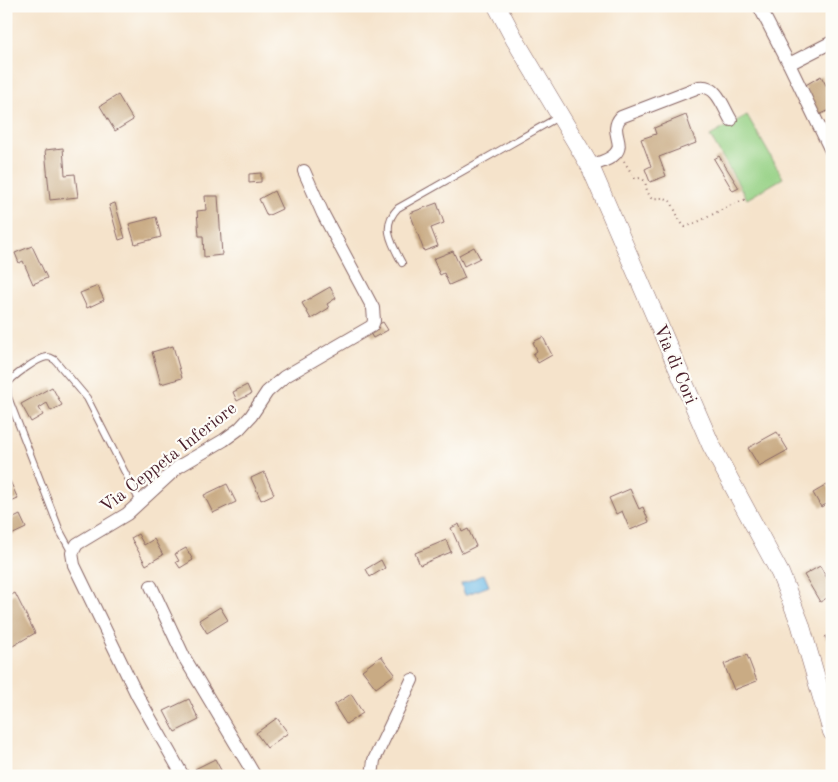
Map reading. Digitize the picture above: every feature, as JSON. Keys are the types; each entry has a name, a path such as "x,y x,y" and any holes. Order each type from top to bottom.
{"main road":[{"name":"Via di Cori","path":"497,6 514,40 590,166 703,428 733,488 771,554 786,587 812,659 832,732"}],"street":[{"path":"759,6 832,153"},
{"path":"789,64 832,42"},
{"path":"590,166 613,157 618,151 619,145 616,128 620,119 699,87 709,87 714,91 731,120"},
{"name":"Via Ceppeta Inferiore","path":"72,553 76,546 121,518 178,467 220,443 239,429 251,416 267,392 284,377 367,330 373,324 373,308 327,222 304,171"},
{"path":"72,553 74,565 137,695 183,776"},
{"path":"151,586 184,657 255,776"},
{"path":"372,776 374,760 412,680"}],"lane":[{"path":"402,263 388,233 390,220 398,208 561,116"},
{"path":"72,553 60,531 8,397 7,385 13,377 42,359 49,357 55,360 87,398 140,502"}],"path":[{"path":"618,151 636,179 640,178 645,182 650,198 667,198 672,202 679,222 684,227 695,224 730,204 747,199"}],"green space":[{"path":"747,115 783,178 747,199 710,136"}],"water":[{"path":"484,574 489,586 465,595 461,584"}],"building":[{"path":"821,76 832,96 832,109 819,115 804,86"},
{"path":"118,95 133,120 115,131 100,106"},
{"path":"686,115 696,143 659,157 666,176 650,182 645,169 651,166 641,139 656,134 654,128"},
{"path":"63,148 65,175 75,174 78,197 50,200 45,150"},
{"path":"719,156 739,188 733,191 714,159"},
{"path":"261,173 261,182 249,183 249,174"},
{"path":"274,191 282,209 267,216 259,199"},
{"path":"205,196 218,196 222,255 204,257 203,236 199,236 197,211 206,210"},
{"path":"115,203 125,238 119,240 109,205"},
{"path":"437,203 444,223 431,228 438,246 424,251 410,213"},
{"path":"156,217 161,237 135,244 129,224"},
{"path":"32,246 47,278 33,284 23,261 19,263 15,253"},
{"path":"474,247 480,258 464,266 459,255"},
{"path":"453,251 465,278 449,285 444,273 440,275 433,259"},
{"path":"98,286 104,300 87,308 80,293"},
{"path":"330,287 336,298 327,304 329,308 311,319 302,303"},
{"path":"383,322 388,330 373,338 368,330"},
{"path":"543,337 552,355 538,363 533,354 537,351 533,342"},
{"path":"173,346 182,378 161,384 152,352"},
{"path":"247,385 251,394 237,401 233,392"},
{"path":"52,387 62,405 51,411 47,403 39,408 43,415 31,422 21,404"},
{"path":"777,432 788,450 759,466 748,448"},
{"path":"264,472 274,494 261,500 251,478"},
{"path":"10,481 18,499 6,504 6,482"},
{"path":"227,484 236,502 213,513 204,495"},
{"path":"827,485 832,492 832,501 821,507 813,493"},
{"path":"630,489 639,509 643,507 649,522 630,530 622,511 616,514 609,498"},
{"path":"20,515 26,528 9,536 6,530 6,522"},
{"path":"459,524 462,532 468,529 476,546 462,553 451,528"},
{"path":"138,534 144,545 154,539 163,555 146,565 131,538"},
{"path":"446,540 451,552 420,565 415,553"},
{"path":"186,548 193,560 180,568 176,562 179,561 175,554"},
{"path":"381,560 385,568 370,577 366,569"},
{"path":"820,566 832,587 832,595 820,602 804,575"},
{"path":"15,593 35,633 6,650 8,628 6,598"},
{"path":"220,607 228,620 207,633 199,620"},
{"path":"832,633 832,648 825,637"},
{"path":"747,655 757,681 734,690 724,664"},
{"path":"381,656 395,674 376,688 362,670"},
{"path":"351,694 363,713 346,724 334,705"},
{"path":"189,699 199,720 175,732 164,711"},
{"path":"277,718 288,733 267,748 256,733"},
{"path":"215,759 222,772 214,776 198,776 195,769"}]}
